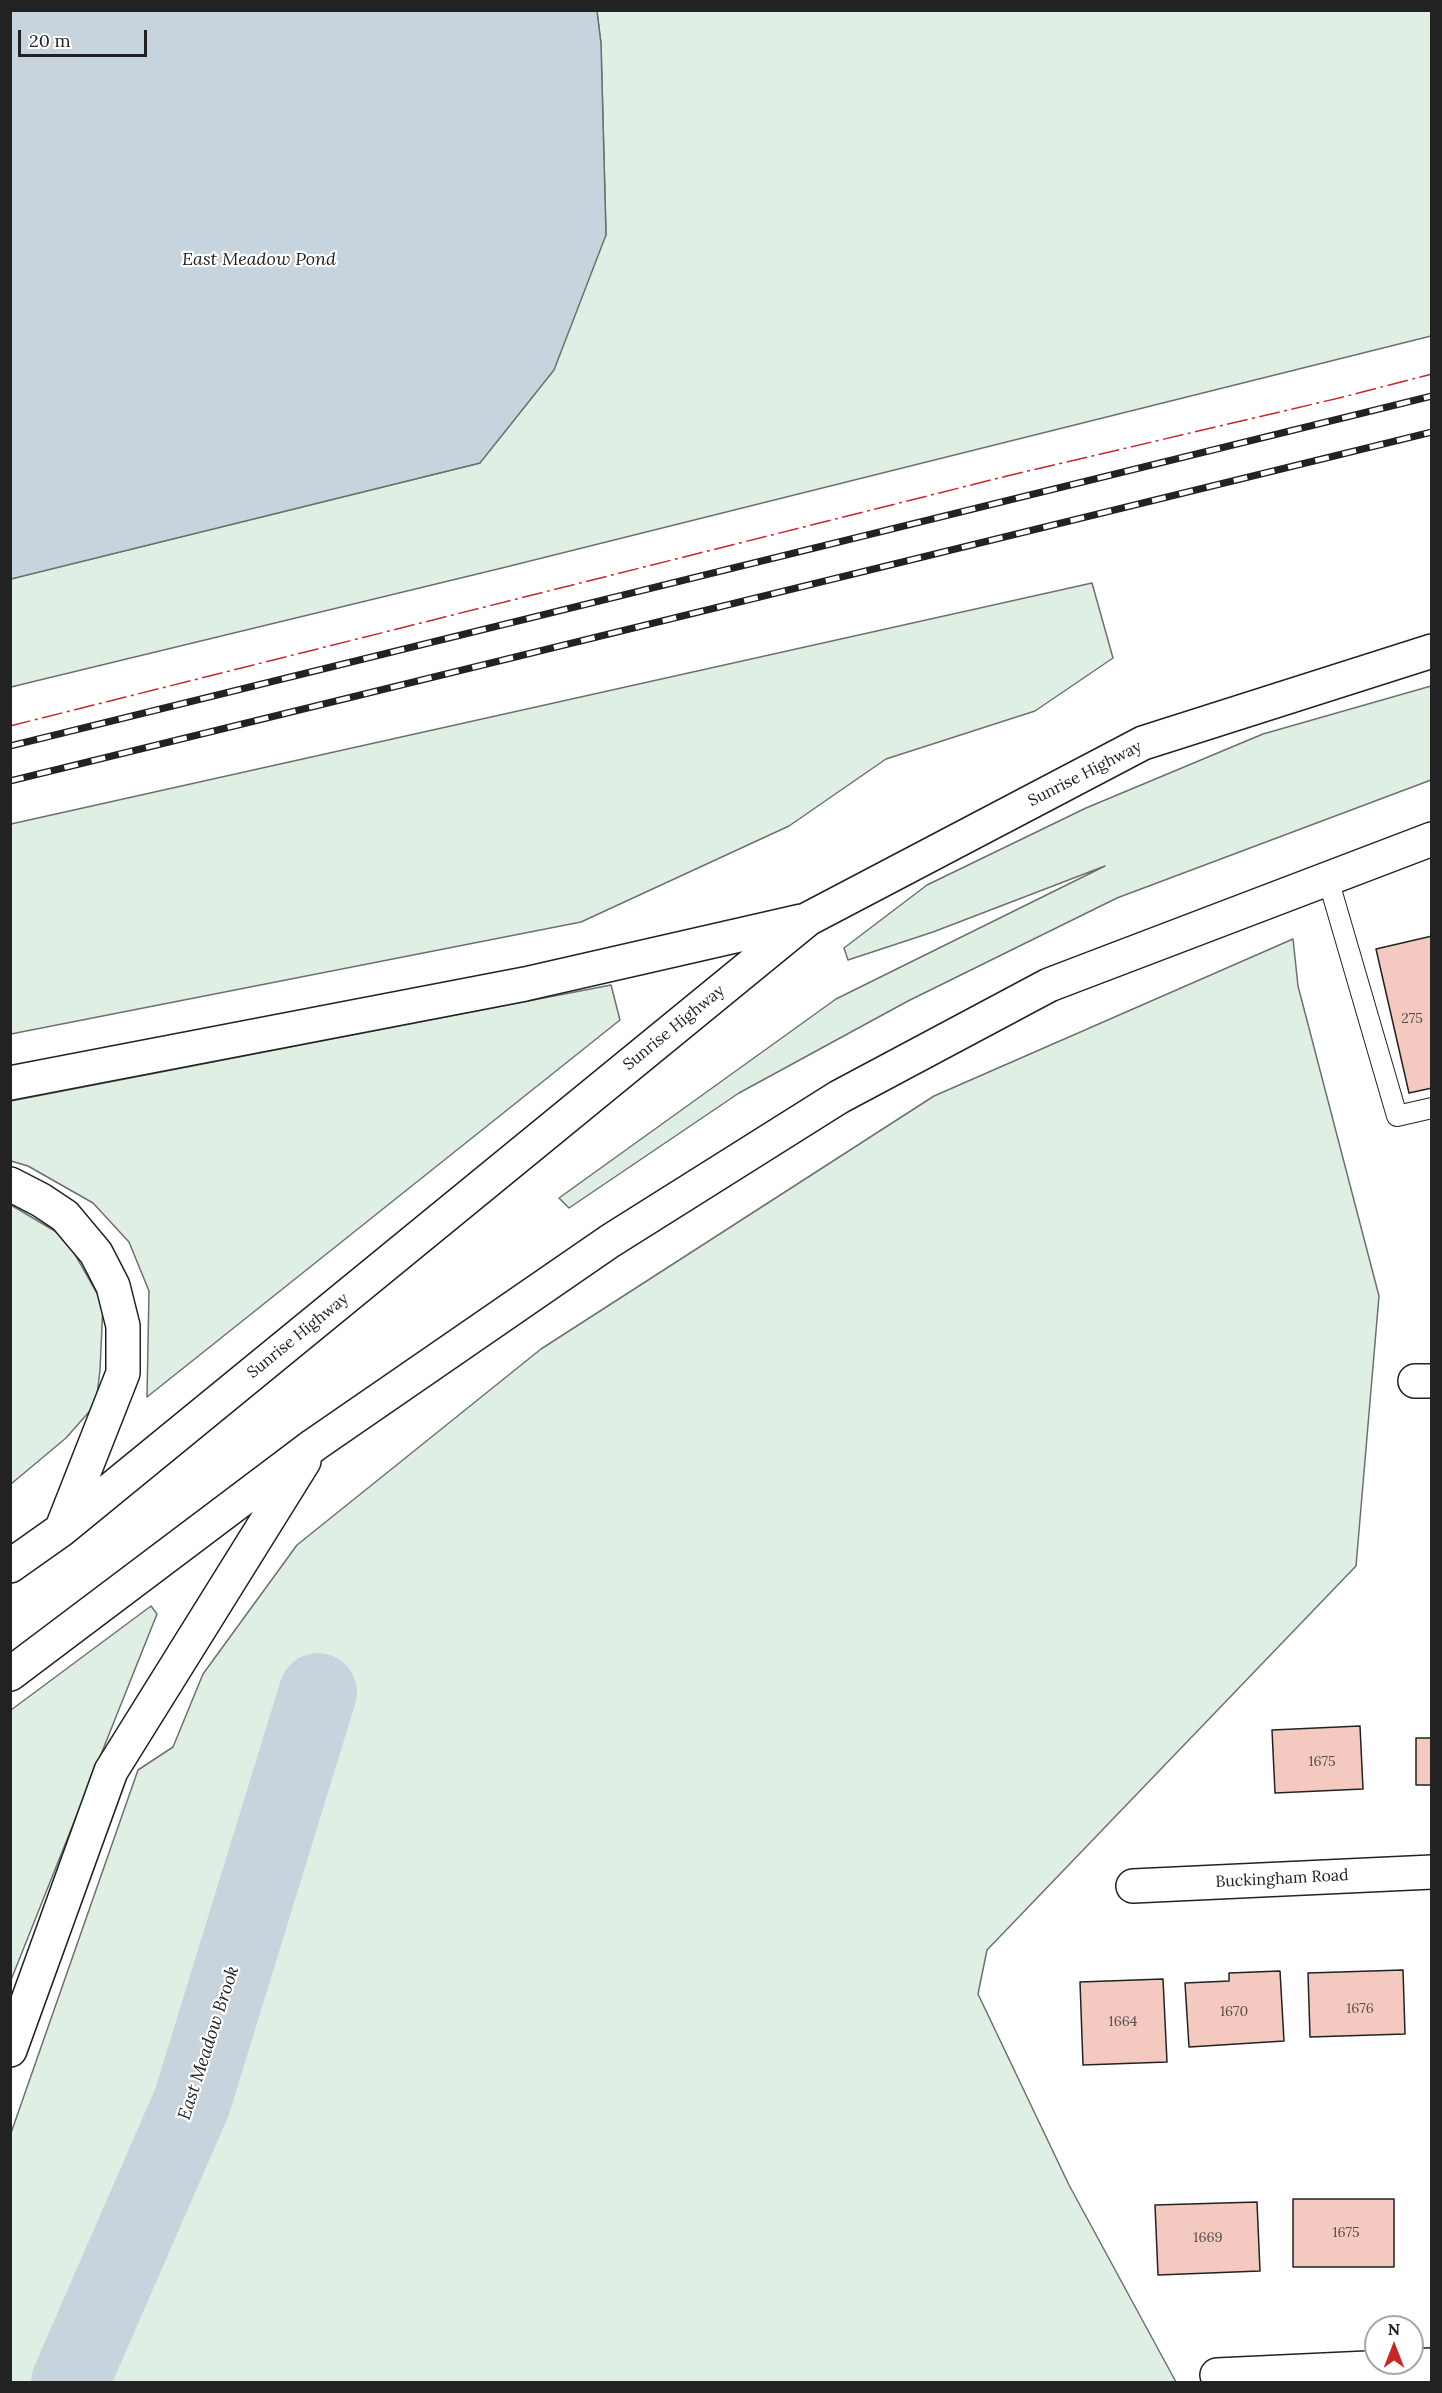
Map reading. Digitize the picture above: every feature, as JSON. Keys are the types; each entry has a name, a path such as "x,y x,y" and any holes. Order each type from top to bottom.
{"main road":[{"name":"Sunrise Highway","path":"10,1566 61,1530 808,919 1143,743 1431,651"},
{"path":"10,1674 314,1445 610,1241 839,1097 1049,985 1431,839"},
{"path":"10,1083 525,984 808,919"},
{"path":"10,1184 65,1216 96,1253 113,1286 123,1326 123,1373 61,1530"},
{"path":"10,2050 111,1771 314,1445"},
{"name":"Buckingham Road","path":"1133,1886 1431,1872"},
{"path":"1217,2375 1431,2365"}],"lane":[{"path":"1328,879 1397,1116 1431,1108"}],"green space":[{"path":"597,11 1431,11 1431,336 502,568 11,687 10,579 480,463 606,235 601,44"},
{"path":"1092,583 1113,658 1035,711 886,759 789,826 581,922 11,1034 11,824"},
{"path":"1431,686 1431,780 1117,898 908,1001 739,1093 569,1208 559,1198 836,999 1105,866 933,932 848,960 844,948 927,885 1086,808 1263,734"},
{"path":"1293,939 1298,986 1379,1296 1356,1566 987,1950 978,1994 1069,2185 1176,2382 11,2382 11,2133 138,1770 173,1747 203,1674 297,1545 541,1349 934,1096"},
{"path":"611,985 620,1020 147,1397 149,1291 129,1242 93,1203 28,1166 11,1161 11,1101"},
{"path":"11,1205 65,1237 103,1304 96,1404 66,1438 11,1484"},
{"path":"151,1606 157,1614 11,1980 11,1710"}],"water":[{"name":"East Meadow Pond","path":"10,11 597,11 601,44 606,235 554,370 480,463 11,579"}],"building":[{"path":"1432,936 1432,1088 1409,1093 1376,949"},
{"path":"1360,1726 1363,1789 1275,1793 1272,1730"},
{"path":"1416,1738 1432,1738 1432,1785 1416,1785"},
{"path":"1403,1970 1405,2034 1310,2037 1308,1973"},
{"path":"1280,1971 1284,2041 1189,2047 1185,1983 1229,1981 1229,1973"},
{"path":"1163,1979 1167,2062 1083,2065 1080,1982"},
{"path":"1293,2199 1394,2199 1394,2267 1293,2267"},
{"path":"1257,2202 1260,2271 1158,2275 1155,2205"}],"waterway":[{"name":"East Meadow Brook","path":"70,2382 192,2102 318,1692"}],"railway":[{"path":"10,746 1432,396"},
{"path":"10,781 1432,432"}],"power":[{"path":"10,726 1007,476 1432,374"}]}
